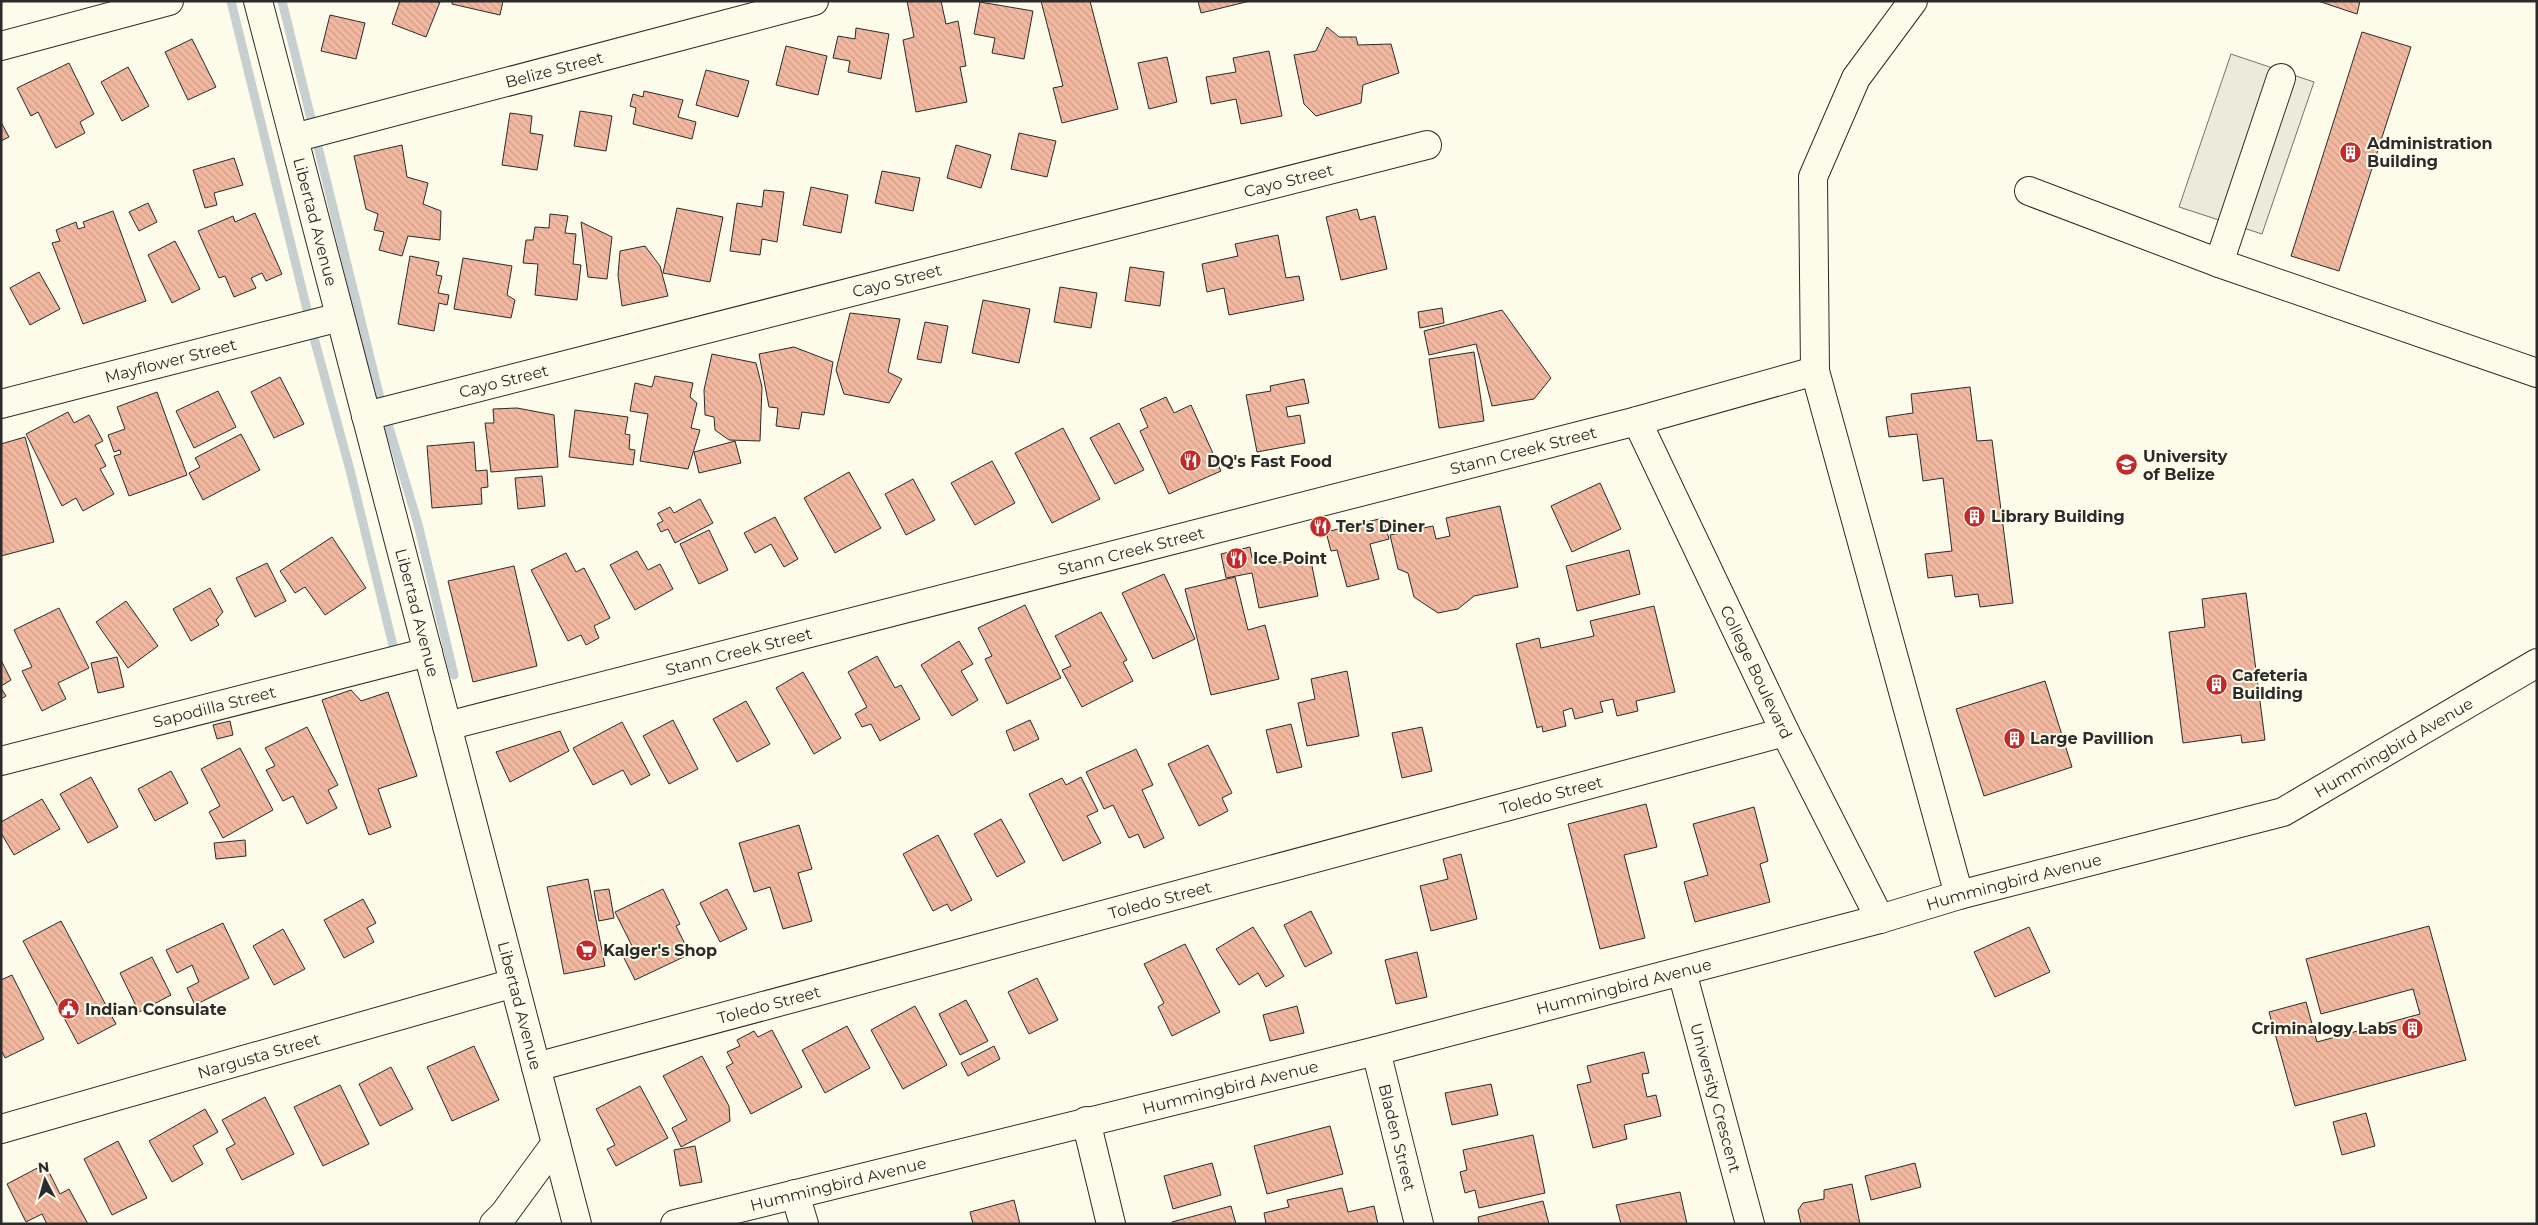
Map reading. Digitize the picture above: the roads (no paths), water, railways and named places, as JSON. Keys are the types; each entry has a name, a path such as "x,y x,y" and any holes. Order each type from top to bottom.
{"street":[{"path":"1,46 169,1"},
{"name":"Libertad Avenue","path":"258,1 577,1224"},
{"name":"Belize Street","path":"294,138 814,1"},
{"path":"1913,1 1856,78 1813,177 1815,371 1958,895"},
{"path":"2219,263 2281,78"},
{"name":"Cayo Street","path":"366,416 1427,145"},
{"path":"2029,191 2219,263 2537,373"},
{"name":"Mayflower Street","path":"1,404 340,317"},
{"name":"Stann Creek Street","path":"447,726 1637,421 1815,371"},
{"name":"College Boulevard","path":"1637,421 1785,732 1880,919"},
{"name":"Sapodilla Street","path":"1,761 428,652"},
{"name":"Hummingbird Avenue","path":"675,1224 1086,1121 1376,1051 1880,919 1958,895 2283,812 2537,663"},
{"name":"Toledo Street","path":"536,1067 1785,732"},
{"name":"University Crescent","path":"1682,972 1750,1224"},
{"name":"Nargusta Street","path":"1,1129 514,983"},
{"name":"Bladen Street","path":"1376,1051 1419,1224"},
{"path":"1086,1121 1111,1224"},
{"path":"494,1224 504,1214 556,1143"},
{"path":"795,1194 804,1224"}],"waterway":[{"path":"231,1 314,338 350,470 396,658"},
{"path":"282,1 379,394 418,524 454,675"}],"place":[{"name":"Administration Building","path":"2351,152"},
{"name":"DQ's Fast Food","path":"1191,461"},
{"name":"University of Belize","path":"2127,465"},
{"name":"Library Building","path":"1975,516"},
{"name":"Ter's Diner","path":"1320,526"},
{"name":"Ice Point","path":"1237,558"},
{"name":"Cafeteria Building","path":"2216,684"},
{"name":"Large Pavillion","path":"2014,738"},
{"name":"Kalger's Shop","path":"587,950"},
{"name":"Indian Consulate","path":"69,1009"},
{"name":"Criminalogy Labs","path":"2413,1028"}]}
